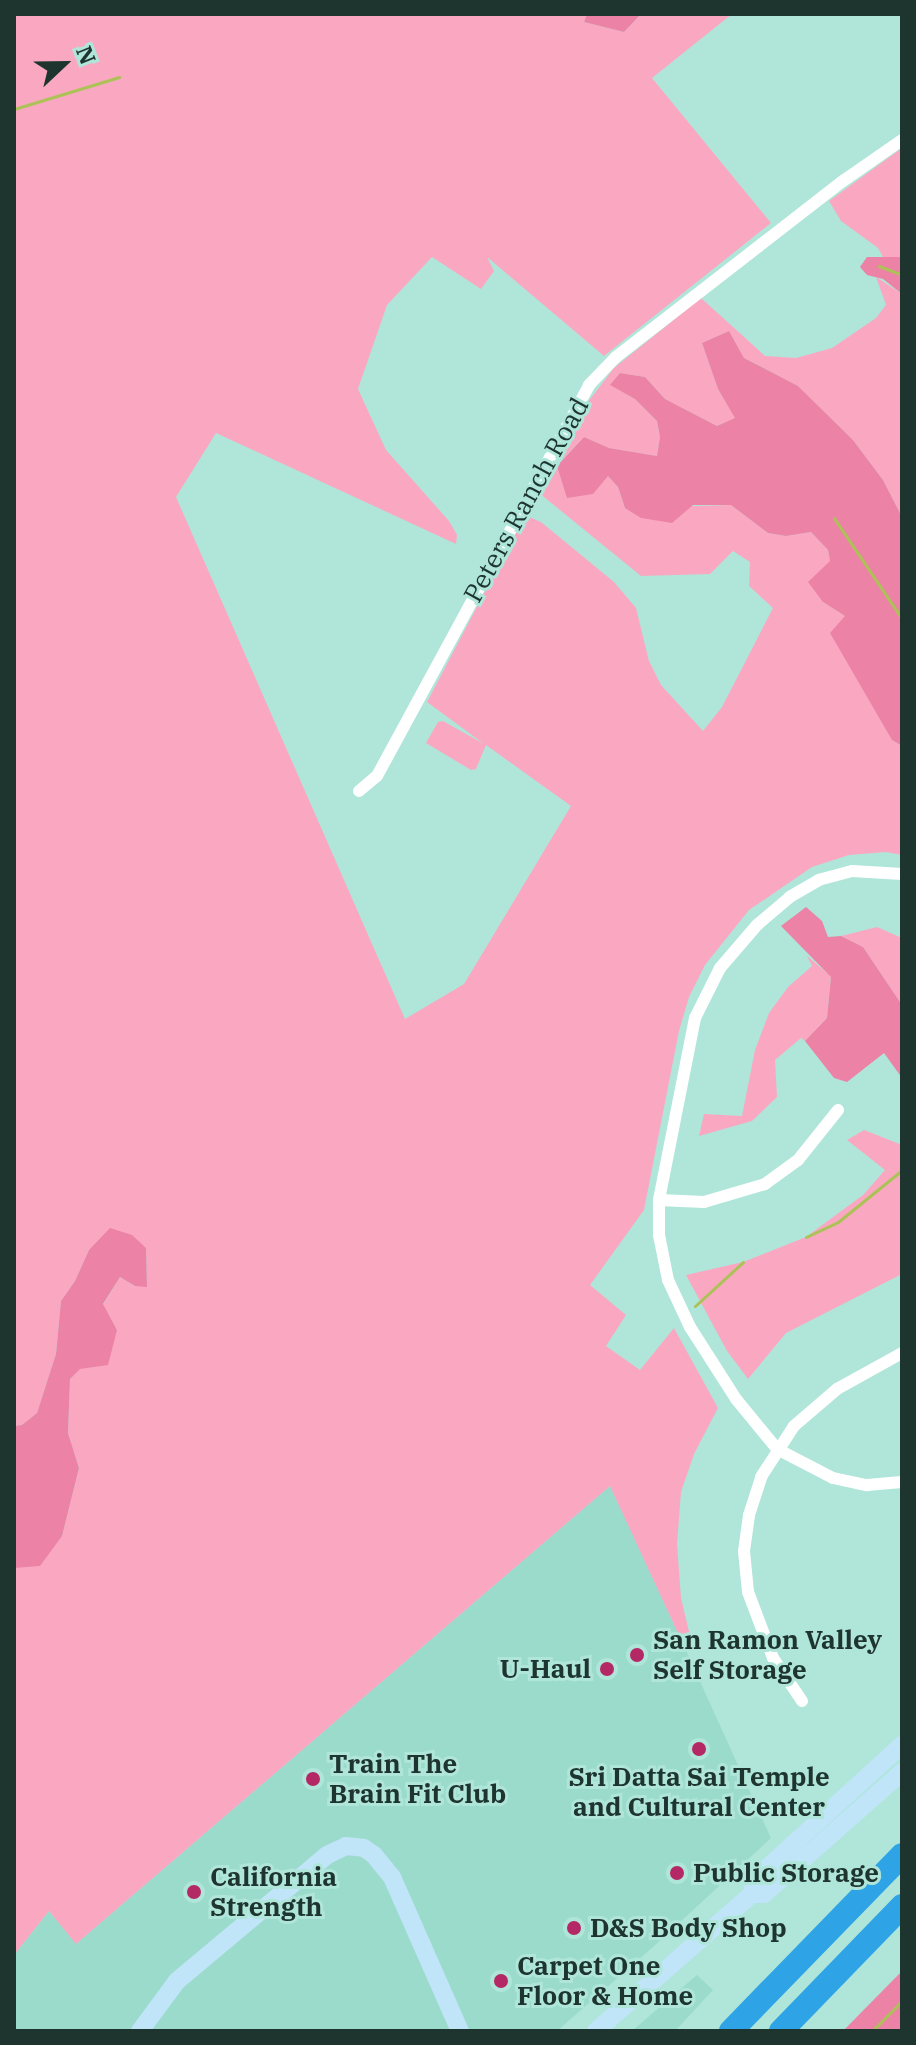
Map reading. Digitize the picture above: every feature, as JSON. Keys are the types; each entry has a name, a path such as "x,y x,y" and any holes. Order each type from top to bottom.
{"highway":[{"path":"731,2031 902,1855"},
{"path":"781,2031 902,1906"}],"main road":[{"path":"596,2031 752,1894 755,1879 902,1745"},
{"path":"752,1894 764,1894 902,1772"},
{"path":"140,2031 177,1981 335,1850 346,1846 364,1848 392,1877 460,2031"}],"street":[{"name":"Peters Ranch Road","path":"359,791 377,776 589,385 616,357 843,181 902,140"},
{"path":"902,874 852,871 819,880 790,897 757,925 720,968 695,1018 659,1200 659,1235 668,1280 690,1327 736,1399 777,1449 833,1478 867,1485 902,1482"},
{"path":"659,1200 704,1202 765,1184 798,1160 838,1110"},
{"path":"802,1701 773,1658 748,1592 744,1551 749,1515 761,1477 777,1449 814,1406 837,1389 902,1353"}],"shaded area":[{"path":"14,14 587,14 584,22 624,32 641,14 732,14 652,78 771,223 604,356 487,257 494,271 481,289 432,257 387,305 358,389 386,450 449,521 457,535 456,544 216,433 176,497 405,1019 464,984 571,806 486,745 476,769 471,770 426,743 438,722 443,721 484,744 427,702 520,525 529,517 541,522 614,582 636,608 649,661 661,685 703,731 722,707 773,608 749,586 750,562 733,551 710,574 641,576 539,493 557,466 568,498 608,476 618,487 625,508 731,505 768,533 786,536 811,532 828,550 830,561 823,602 845,616 892,740 902,746 902,855 886,852 849,855 812,867 749,910 705,965 689,997 679,1031 644,1210 590,1285 626,1315 606,1346 640,1370 674,1328 718,1408 694,1454 681,1492 677,1544 681,1598 691,1640 683,1644 610,1486 76,1944 49,1911 14,1955 14,1568 62,1536 79,1468 68,1433 70,1379 117,1330 103,1305 120,1277 135,1286 147,1286 146,1248 89,1250 75,1281 61,1301 56,1354 37,1413 22,1425 14,1426"},
{"path":"587,14 641,14 624,32 584,22"},
{"path":"902,148 902,257 883,257 878,248 841,221 829,201"},
{"path":"867,257 902,257 902,294 883,279 867,275 860,267"},
{"path":"876,277 902,294 902,517 883,480 853,440 798,386 744,358 729,331 702,343 718,389 736,418 717,426 665,399 645,377 620,373 611,385 635,399 657,421 660,437 657,456 609,448 584,437 563,459 558,456 584,407 614,368 701,298 765,356 796,358 832,348 876,318 886,305"},
{"path":"729,331 744,358 798,386 853,440 883,480 902,517 902,746 892,740 830,633 845,616 823,602 808,582 830,561 828,550 811,532 786,536 768,533 731,505 693,505 672,523 641,518 625,508 618,487 608,476 593,494 567,498 557,466 584,437 609,448 657,456 660,437 657,421 635,399 610,385 620,373 645,377 665,399 717,426 735,418 718,389 702,343"},
{"path":"806,907 822,921 828,937 841,936 863,947 902,1005 902,1078 884,1053 847,1082 834,1078 805,1041 827,1018 831,977 781,926"},
{"path":"877,927 902,938 902,1005 863,947 841,936"},
{"path":"807,956 831,976 827,1018 805,1041 801,1038 775,1060 777,1097 752,1121 699,1136 704,1114 742,1116 755,1050 769,1013 788,987 812,966"},
{"path":"864,1130 902,1145 902,1274 786,1333 748,1379 727,1351 686,1275 743,1262 806,1237 863,1195 885,1170 847,1140"},
{"path":"110,1228 132,1235 146,1248 147,1287 135,1286 120,1277 103,1304 117,1330 108,1365 80,1369 70,1379 68,1433 79,1468 62,1536 40,1566 14,1568 14,1426 22,1425 37,1413 56,1354 61,1301 75,1281 89,1250"},
{"path":"611,1485 771,1838 653,1947 557,2031 14,2031 14,1955 49,1911 77,1943"},
{"path":"902,1971 902,2031 843,2031"},
{"path":"697,1975 713,1990 675,2031 632,2031"}],"waterway":[{"path":"14,109 119,77"},
{"path":"879,266 902,275"},
{"path":"834,518 902,619"},
{"path":"806,1237 838,1222 902,1170"},
{"path":"695,1306 743,1262"},
{"path":"872,2031 902,2001"}],"place":[{"name":"San Ramon Valley Self Storage","path":"637,1655"},
{"name":"U-Haul","path":"607,1669"},
{"name":"Sri Datta Sai Temple and Cultural Center","path":"699,1749"},
{"name":"Train The Brain Fit Club","path":"313,1779"},
{"name":"Public Storage","path":"677,1873"},
{"name":"California Strength","path":"194,1892"},
{"name":"D&S Body Shop","path":"574,1928"},
{"name":"Carpet One Floor & Home","path":"501,1981"}]}
